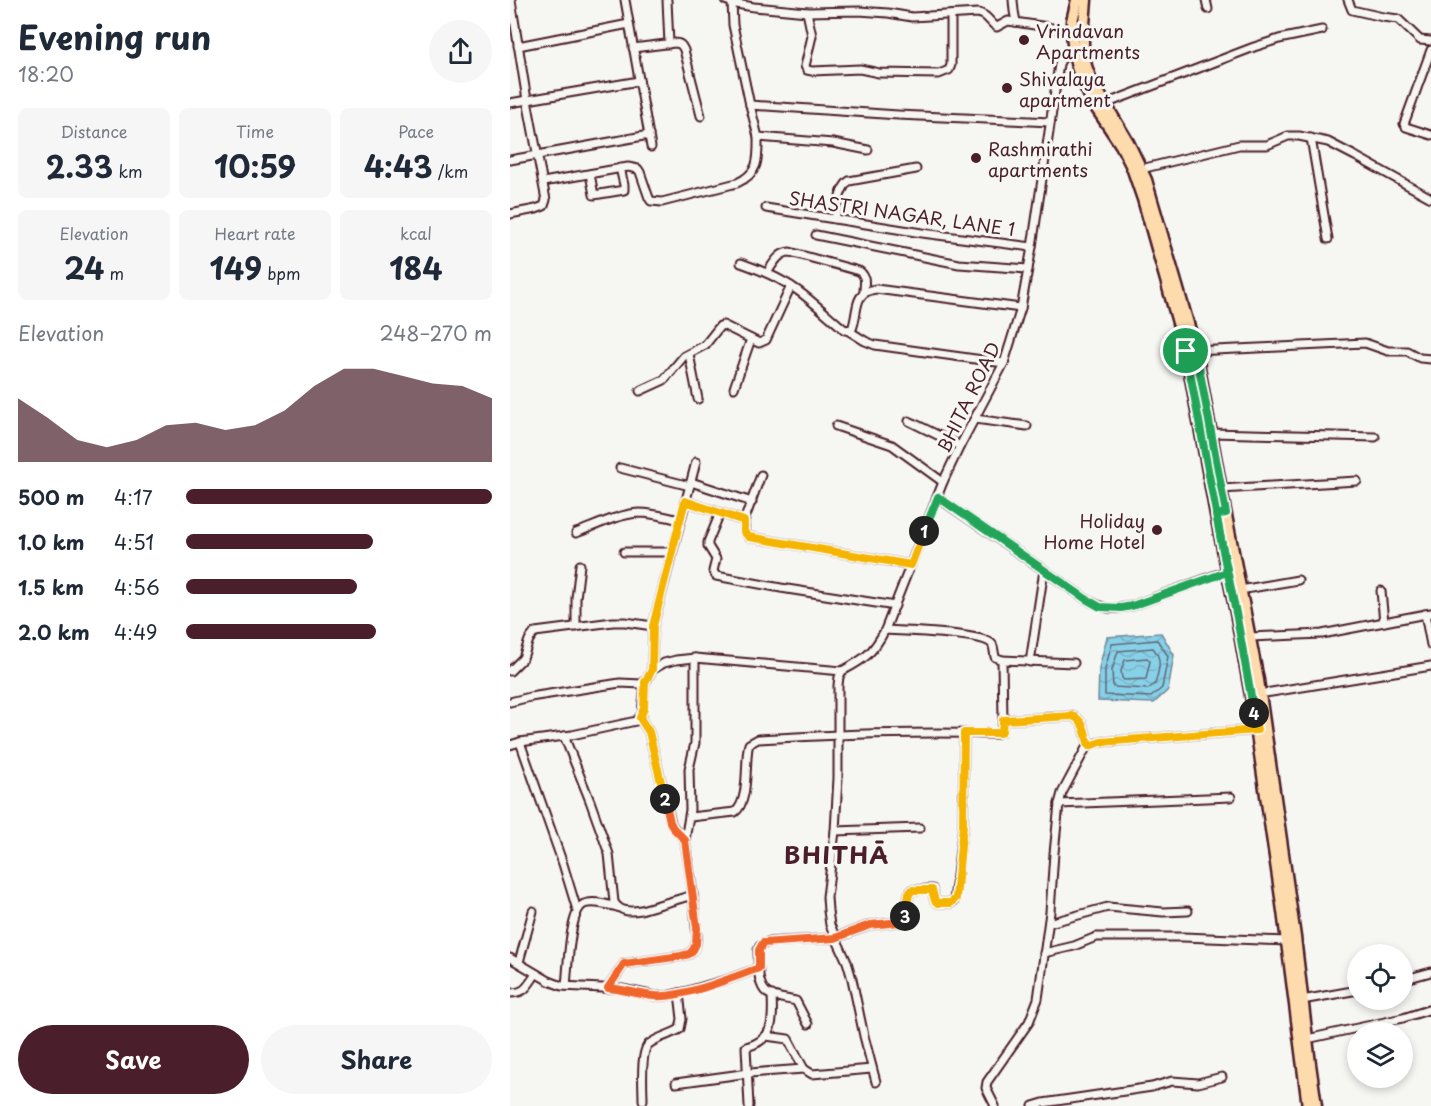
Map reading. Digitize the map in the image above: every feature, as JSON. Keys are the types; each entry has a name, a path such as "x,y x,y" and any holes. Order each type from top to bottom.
{"main road":[{"path":"1077,0 1072,33 1091,80 1142,169 1211,434 1221,489 1221,514 1227,572 1257,730 1306,1064 1316,1106"},
{"path":"1086,0 1079,53 1081,78 1132,166 1191,351 1221,514 1250,637 1295,937 1307,1039 1308,1106"}],"street":[{"path":"510,214 544,206 546,200 513,26 511,0"},
{"path":"625,0 651,147"},
{"path":"667,0 669,44"},
{"path":"1013,0 1016,22"},
{"path":"1206,0 1208,9"},
{"path":"1347,0 1353,11 1398,19 1420,40 1431,41"},
{"path":"543,182 628,167 638,169 651,201 662,202 737,183 750,175 758,159 758,136 727,1 763,9 807,12 859,11 912,17 984,14 997,27 1008,21 1072,33"},
{"path":"807,12 812,36 805,66 807,69 812,71 860,69 889,74 939,74 949,70 951,65 951,15"},
{"path":"518,46 629,24"},
{"path":"1105,104 1254,47 1322,30"},
{"path":"633,48 679,43 684,50 701,116"},
{"path":"1431,50 1404,126 1431,135"},
{"name":"BHITA ROAD","path":"842,670 864,659 877,646 943,482 1004,363 1021,308 1059,62 1065,57 1079,53"},
{"path":"510,103 639,81"},
{"path":"750,105 1050,122"},
{"path":"510,160 649,135"},
{"path":"758,136 833,143 868,150"},
{"path":"1142,169 1239,145 1267,145 1290,136 1311,138 1328,142 1431,198"},
{"path":"1311,138 1328,240"},
{"path":"590,174 594,195 624,190 620,168"},
{"path":"835,219 842,190 849,181 916,169"},
{"name":"SHASTRI NAGAR, LANE 1","path":"766,208 1032,247"},
{"path":"816,235 959,264 1028,269"},
{"path":"767,273 781,254 790,252 860,271 865,277 864,292 860,297 854,326 849,331"},
{"path":"741,263 791,286 845,330 865,341 882,346 1004,363"},
{"path":"640,391 664,380 680,360 705,345 717,328 723,325 759,343 766,340 791,286"},
{"path":"864,292 876,289 1021,308"},
{"path":"734,388 751,339"},
{"path":"1191,351 1365,343 1388,351 1409,351 1420,358 1431,359"},
{"path":"689,354 698,399"},
{"path":"975,419 1026,426"},
{"path":"909,421 960,446"},
{"path":"836,426 892,445 943,482"},
{"path":"1211,434 1375,437"},
{"path":"510,745 520,741 564,736 625,724 640,718 644,708 645,682 652,670 653,626 696,462"},
{"path":"620,468 690,484 752,502"},
{"path":"761,475 744,521 744,532 749,537 911,565"},
{"path":"1221,489 1357,481"},
{"path":"938,497 1100,607 1132,606 1227,572"},
{"path":"685,501 744,521"},
{"path":"576,533 622,516 638,513 680,519"},
{"path":"720,513 708,542 716,559 713,571 716,576 895,606"},
{"path":"624,552 672,552"},
{"path":"576,627 576,598 580,565"},
{"path":"1030,662 1044,570"},
{"path":"1240,590 1298,580"},
{"path":"1381,591 1384,622"},
{"path":"1250,637 1322,634 1428,613 1431,645"},
{"path":"510,671 523,658 529,640 535,632 625,622 653,626"},
{"path":"885,630 978,637 990,642 995,657 1002,660 1074,663"},
{"path":"652,670 664,663 695,658 842,670 838,685 838,777 835,831 827,897 830,925 852,979 876,1082"},
{"path":"608,988 624,964 689,954 696,944 697,928 685,840 690,817 689,769 695,743 695,658"},
{"path":"690,817 735,812 739,809 743,800 748,748 749,744 754,741 838,735 1000,733 1003,720 1002,660"},
{"path":"1260,694 1431,666"},
{"path":"510,702 620,683 645,682"},
{"path":"1003,720 1072,716 1082,723 1089,746"},
{"path":"640,718 649,732 670,822 685,840"},
{"path":"995,1106 987,1088 987,1082 1029,1022 1038,999 1048,923 1059,804 1077,763 1089,746 1101,742 1257,730"},
{"path":"808,1024 796,1001 772,995 760,982 759,950 763,943 835,938 870,925 903,921 912,890 932,890 935,901 938,903 954,901 963,825 964,733"},
{"path":"564,736 609,854 614,902 617,907"},
{"path":"520,741 577,910"},
{"path":"1059,804 1231,797"},
{"path":"835,831 920,828"},
{"path":"566,986 572,928 577,910 582,905 588,903 632,911 693,895"},
{"path":"1048,923 1108,907 1163,912 1188,911"},
{"path":"519,962 533,911"},
{"path":"1044,953 1104,937 1287,941"},
{"path":"510,958 549,981 566,986 622,989 655,996 679,993 759,968"},
{"path":"1413,977 1431,972"},
{"path":"510,993 525,990 536,974"},
{"path":"1302,999 1347,992"},
{"path":"643,1100 643,1066 646,1047 680,1029 682,1019 679,993"},
{"path":"749,1106 746,1047 759,1044 768,1034 772,1021 772,995"},
{"path":"1307,1039 1403,1018 1431,1009"},
{"path":"766,1036 788,1039 804,1070"},
{"path":"676,1083 804,1070 812,1074 873,1069"},
{"path":"1033,1106 1152,1087 1172,1081 1198,1083 1222,1077"}],"water":[{"path":"1161,633 1174,655 1168,690 1154,703 1098,701 1099,668 1107,637"}],"place":[{"name":"Vrindavan Apartments","path":"1024,40"},
{"name":"Shivalaya apartment","path":"1007,88"},
{"name":"Rashmirathi apartments","path":"976,158"},
{"name":"Holiday Home Hotel","path":"1157,530"}],"district":[{"name":"BHITHĀ","path":"837,854"}],"route":[{"path":"1186,351 1194,390 1216,515 1227,572 1132,606 1100,607 938,497 911,565 749,537 744,532 744,521 685,501 653,626 652,670 645,682 644,708 640,718 649,732 670,822 685,840 697,928 696,944 689,954 624,964 608,988 655,996 688,991 759,968 759,950 763,943 835,938 870,925 903,921 912,890 932,890 935,901 938,903 953,902 956,898 961,856 964,733 1000,733 1003,720 1072,716 1082,723 1089,746 1096,742 1257,730 1250,685 1216,515 1226,513 1206,403 1196,351 1186,351"}]}
